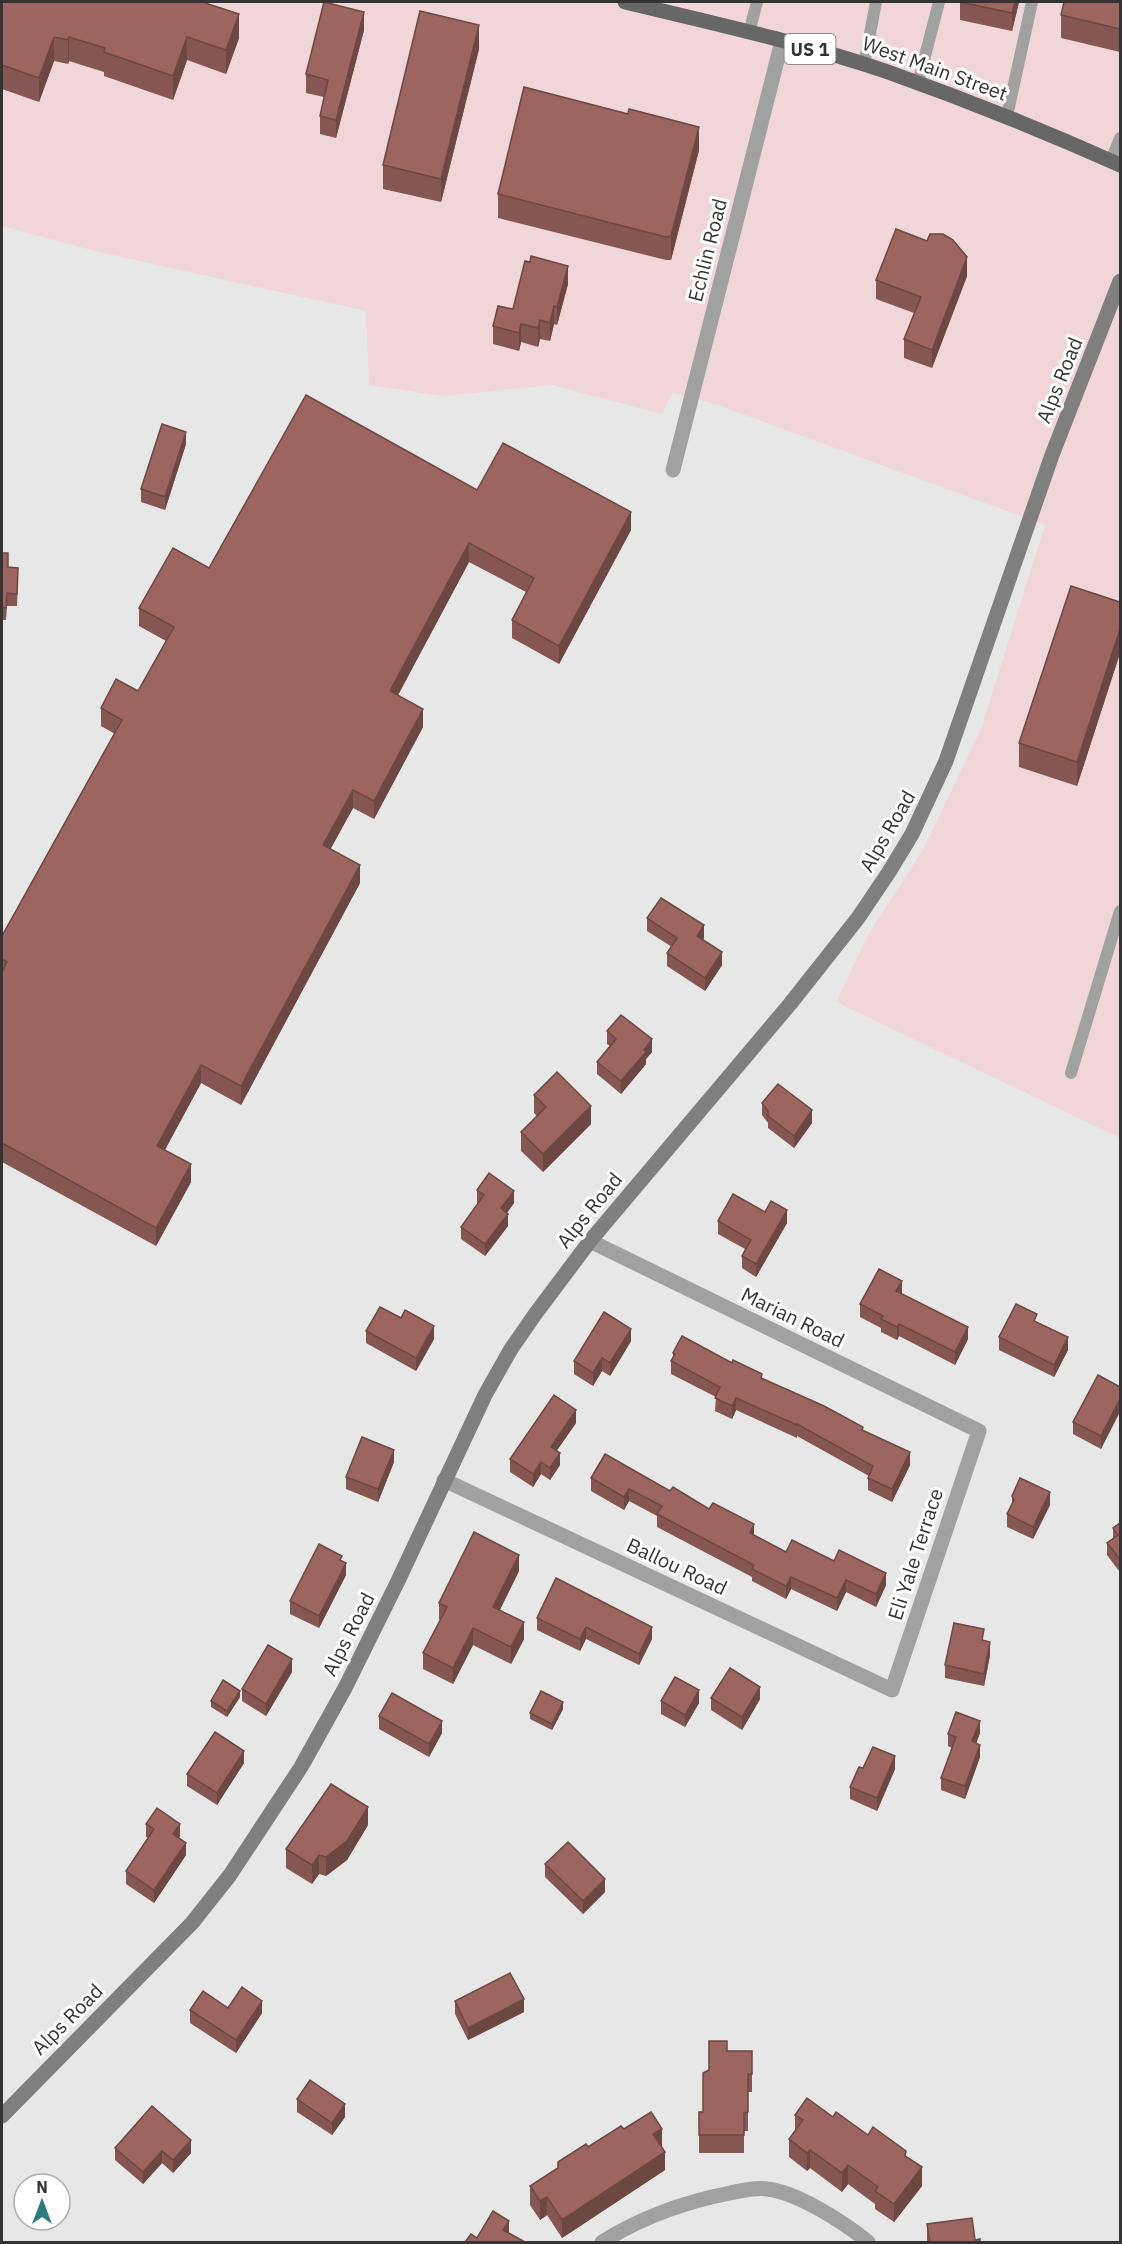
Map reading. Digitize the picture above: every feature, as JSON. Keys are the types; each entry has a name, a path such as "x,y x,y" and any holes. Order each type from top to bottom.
{"main road":[{"name":"West Main Street","path":"625,2 672,7 749,33 864,65 1007,116 1116,163"}],"street":[{"name":"Echlin Road","path":"673,470 782,41"},
{"name":"Alps Road","path":"2,2116 192,1923 230,1875 300,1767 345,1688 485,1395 511,1349 590,1241 790,1004 858,918 889,872 912,834 946,761 1052,455 1120,281"},
{"name":"Marian Road","path":"590,1241 979,1431"},
{"name":"Eli Yale Terrace","path":"892,1690 979,1431"},
{"name":"Ballou Road","path":"444,1480 892,1690"},
{"path":"602,2242 629,2225 702,2198 767,2189 826,2212 868,2242"}],"lane":[{"path":"749,33 757,2"},
{"path":"864,65 876,2"},
{"path":"918,83 939,2"},
{"path":"1007,116 1032,2"},
{"path":"1116,163 1120,138"},
{"path":"1071,1073 1120,911"}],"shaded area":[{"path":"2,2 1120,2 1120,1138 836,1002 868,935 924,848 981,729 1045,525 715,404 672,393 662,414 552,385 443,396 369,385 366,311 99,252 2,226"}],"building":[{"path":"2,2 202,2 239,14 226,50 187,37 173,76 104,52 105,48 69,37 68,40 54,37 39,78 2,65"},
{"path":"324,2 364,12 336,120 320,116 328,80 306,74"},
{"path":"960,2 1015,2 1012,13"},
{"path":"1064,2 1120,2 1120,29 1061,15"},
{"path":"420,11 479,25 441,179 383,165"},
{"path":"524,87 628,114 629,109 699,127 671,236 666,237 498,194"},
{"path":"896,229 927,241 930,234 943,234 953,240 967,257 932,350 904,339 921,297 876,280"},
{"path":"531,256 568,266 557,307 554,306 550,323 540,320 538,328 521,324 519,333 493,326 498,306 513,309 525,261 530,262"},
{"path":"306,395 477,490 503,443 631,512 559,646 512,620 534,578 469,543 390,691 423,709 374,801 353,790 323,845 360,865 241,1086 201,1065 157,1146 191,1164 156,1228 2,1143 2,972 7,962 2,959 2,936 122,720 101,708 116,679 138,691 174,627 139,608 173,548 209,568"},
{"path":"162,424 186,432 165,497 141,489"},
{"path":"2,553 8,553 8,567 18,568 17,594 7,593 6,608 2,607"},
{"path":"1071,586 1120,602 1120,629 1077,762 1019,743"},
{"path":"661,898 704,925 697,936 722,952 705,978 667,953 677,938 647,918"},
{"path":"621,1015 652,1039 644,1050 646,1052 621,1081 597,1062 616,1039 607,1031"},
{"path":"557,1072 591,1106 543,1154 521,1132 546,1107 534,1095"},
{"path":"778,1084 812,1110 794,1136 768,1116 768,1111 762,1103"},
{"path":"489,1173 514,1191 501,1208 508,1214 485,1244 461,1227 484,1195 477,1190"},
{"path":"733,1194 765,1212 771,1201 787,1210 756,1264 742,1256 751,1240 718,1221"},
{"path":"879,1269 902,1281 896,1291 968,1327 955,1352 899,1324 897,1327 881,1319 883,1316 860,1304"},
{"path":"1016,1304 1037,1314 1034,1321 1068,1337 1054,1365 999,1337"},
{"path":"380,1307 401,1318 405,1310 434,1326 416,1358 366,1331"},
{"path":"604,1312 631,1329 610,1363 602,1358 593,1373 574,1361"},
{"path":"682,1336 732,1363 733,1360 762,1374 761,1378 824,1406 863,1427 862,1430 910,1452 892,1489 868,1478 873,1466 797,1424 736,1398 732,1406 715,1398 720,1387 671,1361"},
{"path":"1098,1375 1120,1387 1120,1399 1101,1436 1073,1422"},
{"path":"554,1395 576,1410 551,1447 560,1453 550,1468 541,1462 533,1474 510,1459"},
{"path":"362,1437 394,1450 378,1489 346,1477"},
{"path":"605,1454 670,1491 673,1487 709,1509 713,1503 754,1524 750,1533 786,1552 792,1540 834,1561 839,1550 886,1573 876,1594 846,1580 837,1598 791,1577 786,1586 752,1569 754,1565 657,1514 662,1506 629,1489 624,1497 591,1478"},
{"path":"1020,1478 1050,1492 1033,1527 1007,1514 1014,1500 1012,1496"},
{"path":"1120,1523 1119,1558 1107,1543 1118,1535 1113,1528"},
{"path":"474,1532 519,1555 493,1607 524,1622 511,1647 473,1628 453,1668 423,1653 447,1607 439,1603"},
{"path":"319,1544 342,1556 340,1560 346,1563 319,1616 290,1601"},
{"path":"556,1578 652,1627 639,1654 586,1627 580,1639 537,1618"},
{"path":"954,1623 984,1629 982,1640 990,1642 984,1674 945,1665"},
{"path":"268,1645 292,1659 266,1704 242,1689"},
{"path":"730,1668 760,1687 742,1717 711,1698"},
{"path":"675,1677 699,1690 685,1715 661,1701"},
{"path":"223,1680 240,1691 227,1711 211,1701"},
{"path":"541,1691 563,1702 552,1724 530,1713"},
{"path":"392,1693 442,1721 429,1744 379,1716"},
{"path":"956,1712 980,1721 972,1741 980,1745 965,1786 941,1778 956,1737 948,1734"},
{"path":"215,1732 244,1751 217,1793 187,1774"},
{"path":"873,1747 895,1756 877,1798 850,1787 859,1767 863,1768"},
{"path":"331,1784 368,1807 347,1841 326,1857 319,1855 312,1865 286,1849"},
{"path":"157,1808 180,1824 173,1834 186,1843 154,1890 126,1871 154,1829 146,1824"},
{"path":"568,1842 605,1879 583,1901 545,1864"},
{"path":"510,1973 524,1999 468,2028 455,2001"},
{"path":"242,1987 262,2001 236,2040 190,2010 203,1991 228,2008"},
{"path":"709,2041 727,2041 727,2051 752,2051 752,2074 748,2074 748,2112 744,2113 744,2135 699,2135 699,2112 703,2112 703,2073 709,2070"},
{"path":"310,2080 345,2104 332,2123 297,2099"},
{"path":"807,2098 833,2117 836,2112 868,2135 873,2127 906,2151 905,2156 922,2167 894,2204 875,2191 878,2187 848,2165 842,2173 810,2150 807,2153 789,2139 803,2120 795,2115"},
{"path":"152,2106 191,2140 173,2160 162,2151 143,2172 115,2148"},
{"path":"651,2112 662,2129 653,2134 665,2152 562,2220 547,2197 540,2201 530,2186 558,2168 558,2162 586,2144 588,2147 621,2126 624,2129"},
{"path":"493,2211 509,2221 503,2230 525,2242 465,2242 471,2234 477,2238"},
{"path":"972,2218 975,2240 980,2239 980,2242 930,2242 927,2224"}]}
